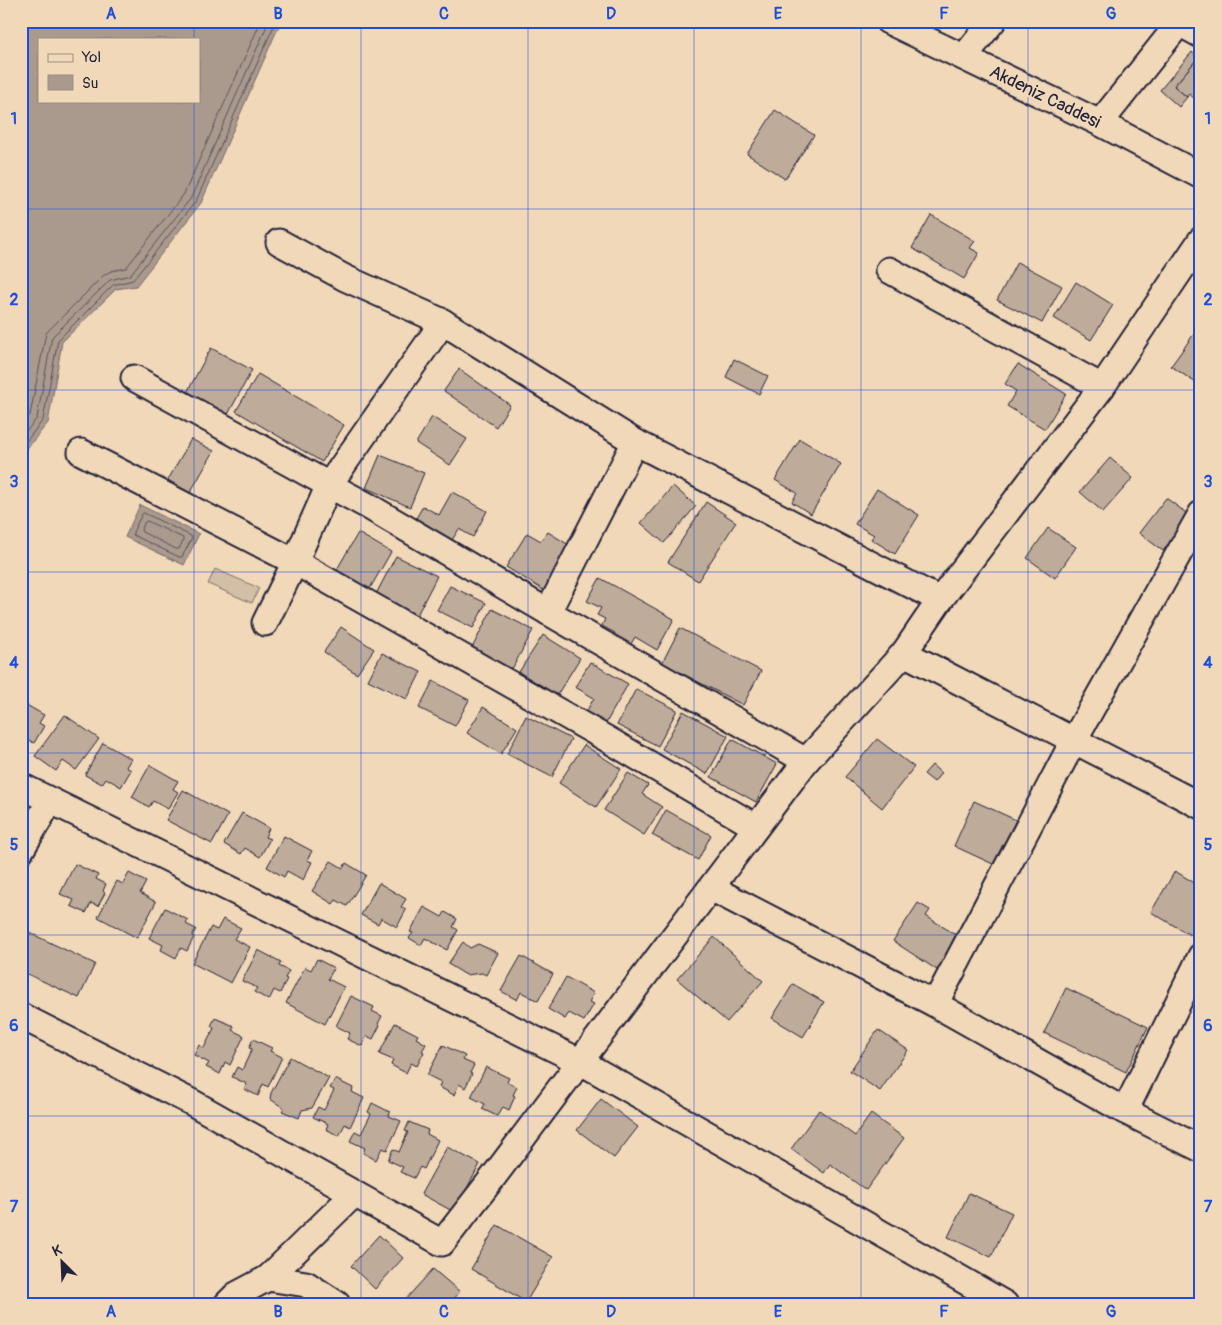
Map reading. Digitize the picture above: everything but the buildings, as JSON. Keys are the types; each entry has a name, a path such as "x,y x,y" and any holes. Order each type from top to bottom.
{"street":[{"name":"Akdeniz Caddesi","path":"888,21 1100,123 1201,176"},
{"path":"964,57 993,21"},
{"path":"1100,123 1180,22 1201,35"},
{"path":"21,1016 192,1103 442,1242 491,1180 806,761 904,653 940,600 1102,387 1201,240"},
{"path":"279,242 345,278 443,322 635,442 940,600"},
{"path":"889,270 1102,387"},
{"path":"265,623 329,485 443,322"},
{"path":"134,378 368,506 806,761"},
{"path":"548,612 635,442"},
{"path":"81,452 294,562 607,739 756,827"},
{"path":"935,1004 1074,740 1201,514"},
{"path":"904,653 1201,806"},
{"path":"21,786 580,1062 977,1297 1005,1304"},
{"path":"21,850 50,801"},
{"path":"711,888 935,1004 1126,1111 1201,1149"},
{"path":"1126,1111 1201,956"},
{"path":"227,1304 236,1295 268,1278 354,1194"},
{"path":"268,1278 306,1284 337,1304"}],"shaded area":[{"path":"215,569 259,588 252,603 208,584"}],"water":[{"path":"21,21 281,21 201,203 136,286 116,289 62,342 48,423 28,447 21,466"},
{"path":"140,505 199,534 184,565 125,537"}]}
